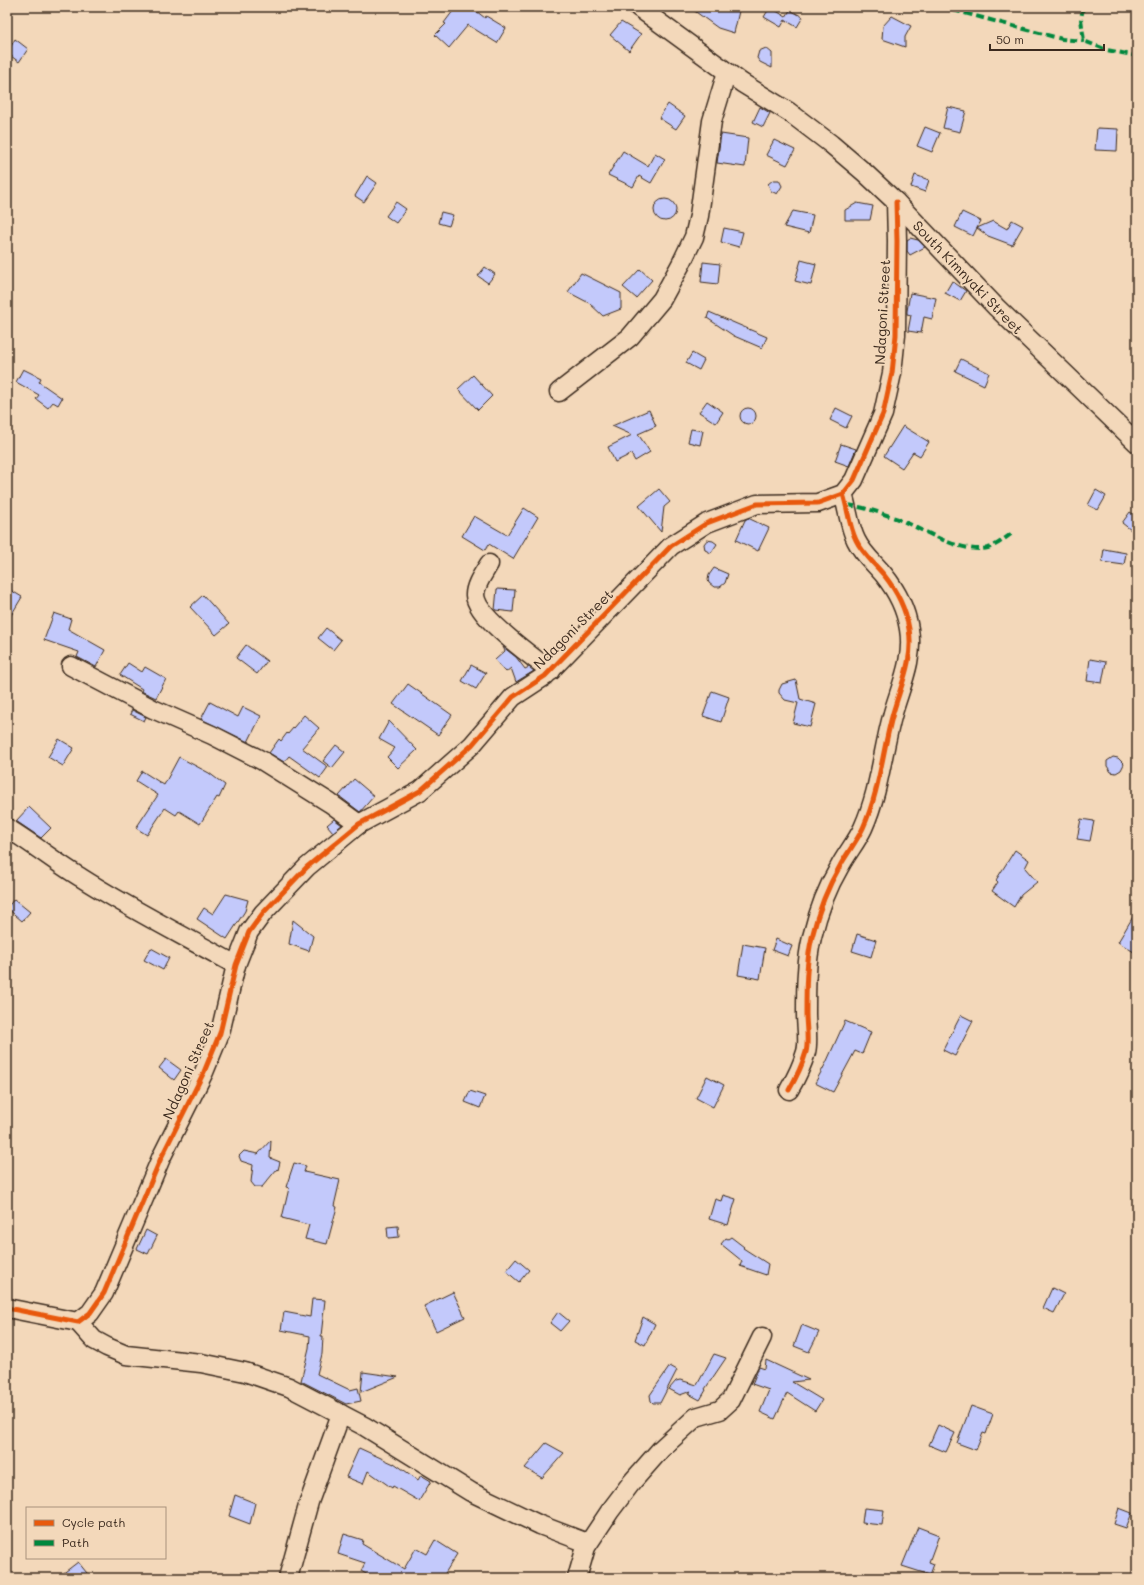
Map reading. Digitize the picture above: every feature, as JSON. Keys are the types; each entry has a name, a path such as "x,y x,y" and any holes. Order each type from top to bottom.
{"street":[{"name":"South Kimnyaki Street","path":"638,7 727,72 789,112 832,144 896,202 996,307 1137,442"},
{"path":"559,392 630,337 662,299 681,264 694,236 702,196 712,121 727,72"},
{"name":"Ndagoni Street","path":"78,1322 90,1313 104,1293 161,1158 204,1072 220,1033 236,965 250,932 263,913 307,867 359,824 420,791 472,745 513,696 546,676 671,546 707,523 757,504 818,503 843,494 854,480 883,414 892,373 896,334 896,202"},
{"path":"789,1090 799,1073 806,1050 808,968 812,937 826,894 840,866 862,829 871,807 881,775 893,713 904,682 910,651 909,629 903,606 885,576 856,541 843,494"},
{"path":"489,564 477,585 475,595 477,605 503,632 551,671"},
{"path":"71,666 153,709 212,735 263,761 330,803 359,824"},
{"path":"7,828 22,836 48,857 103,891 236,965"},
{"path":"7,1308 78,1322 94,1340 126,1355 201,1363 245,1372 289,1387 364,1426 471,1492 540,1525 582,1541 586,1547"},
{"path":"577,1578 586,1547 628,1488 661,1449 696,1417 720,1410 732,1400 762,1336"},
{"path":"288,1578 309,1502 341,1414"}],"building":[{"path":"456,7 471,7 485,18 486,16 506,28 497,43 468,25 449,48 435,35 446,24 444,23"},
{"path":"689,7 726,7 739,11 734,33 718,28"},
{"path":"770,7 786,17 790,10 803,17 797,27 785,20 781,27 764,17"},
{"path":"892,16 911,26 905,37 905,47 882,39 883,26"},
{"path":"621,22 641,34 629,51 610,35"},
{"path":"15,39 28,49 19,62 7,53"},
{"path":"766,48 772,53 772,68 760,62 757,58 759,51"},
{"path":"668,104 685,116 676,129 659,118"},
{"path":"760,107 770,113 763,127 753,122"},
{"path":"948,107 966,111 960,132 943,128"},
{"path":"925,127 940,133 932,152 917,146"},
{"path":"1097,128 1118,129 1117,151 1095,150"},
{"path":"721,134 748,138 745,167 717,163"},
{"path":"774,140 795,150 787,165 766,155"},
{"path":"623,151 648,166 655,153 665,159 651,183 639,176 633,187 608,175"},
{"path":"915,175 929,180 925,192 911,187"},
{"path":"367,176 377,183 364,202 355,196"},
{"path":"773,180 779,180 782,186 777,194 771,191 768,184"},
{"path":"665,199 673,202 676,210 673,218 665,221 657,218 654,210 657,202"},
{"path":"396,202 406,209 396,223 386,216"},
{"path":"857,203 873,206 870,220 845,220 845,210"},
{"path":"793,211 813,215 809,233 784,227"},
{"path":"441,212 453,215 449,226 438,223"},
{"path":"962,212 981,221 973,236 955,227"},
{"path":"1012,220 1023,226 1012,245 988,236 977,228 993,221 1007,229"},
{"path":"724,228 743,232 739,247 721,242"},
{"path":"910,238 918,240 925,247 910,255 907,251 907,240"},
{"path":"801,260 816,264 811,285 795,281"},
{"path":"703,262 720,264 718,284 701,282"},
{"path":"485,267 495,274 488,283 478,276"},
{"path":"640,269 652,280 636,298 623,287"},
{"path":"581,273 621,293 621,309 603,316 589,303 568,292"},
{"path":"952,281 966,291 960,301 945,293"},
{"path":"910,293 936,298 932,319 924,317 921,333 908,331 911,315 907,314"},
{"path":"709,312 767,337 762,348 734,336 707,318"},
{"path":"692,353 704,360 699,370 686,363"},
{"path":"961,359 989,373 984,385 955,371"},
{"path":"23,369 41,378 39,382 62,398 58,405 53,402 48,408 36,399 39,395 16,382"},
{"path":"473,375 492,396 478,410 458,389"},
{"path":"707,401 723,412 716,423 699,412"},
{"path":"748,408 754,410 756,416 754,422 748,424 742,422 740,416 742,410"},
{"path":"836,408 852,416 846,428 830,420"},
{"path":"649,410 656,426 638,434 650,452 635,461 631,454 615,462 608,447 632,435 612,426"},
{"path":"903,426 929,442 920,456 913,452 902,468 884,456"},
{"path":"691,429 703,431 700,445 688,442"},
{"path":"841,444 856,449 849,466 835,461"},
{"path":"659,489 670,502 664,507 661,532 639,506"},
{"path":"1096,490 1106,496 1098,510 1088,505"},
{"path":"524,508 538,517 513,559 489,544 485,550 462,536 474,516 507,535"},
{"path":"1130,512 1137,517 1137,522 1131,530 1122,523"},
{"path":"748,518 769,528 758,551 736,540 745,520"},
{"path":"707,540 713,541 717,544 711,553 705,550 704,544"},
{"path":"1104,549 1126,553 1124,565 1102,562"},
{"path":"714,568 728,574 725,583 720,587 714,587 708,580 709,575"},
{"path":"7,588 22,597 7,622"},
{"path":"497,589 515,590 513,612 495,610"},
{"path":"203,595 229,624 216,635 190,607"},
{"path":"54,613 71,619 68,629 105,650 96,667 77,657 79,652 44,640"},
{"path":"326,628 341,640 333,650 318,638"},
{"path":"246,645 267,661 257,674 236,658"},
{"path":"503,647 516,657 525,669 529,667 534,671 516,682 511,668 506,672 495,660 505,651"},
{"path":"1090,659 1106,662 1102,683 1087,681"},
{"path":"128,663 142,672 145,667 166,679 156,698 141,691 142,689 120,675"},
{"path":"471,665 486,673 476,689 462,681"},
{"path":"796,680 800,699 816,704 810,727 793,723 798,703 785,700 779,693 782,684"},
{"path":"408,684 452,715 438,735 393,704"},
{"path":"712,691 729,697 721,722 703,716"},
{"path":"210,702 238,717 243,707 261,716 248,742 201,719"},
{"path":"132,710 146,717 144,721 130,714"},
{"path":"304,715 319,728 302,748 328,767 320,778 289,756 284,762 269,753 279,739 281,741"},
{"path":"389,721 417,750 398,768 387,757 395,748 379,739"},
{"path":"59,739 74,748 63,766 48,757"},
{"path":"336,745 345,752 332,768 323,761"},
{"path":"179,757 209,773 225,785 219,798 217,797 200,824 179,811 176,815 165,808 147,835 136,828 158,795 136,781 142,771 164,785"},
{"path":"1113,757 1118,758 1124,764 1121,770 1116,773 1111,772 1107,766 1107,761"},
{"path":"354,779 374,796 360,812 339,796"},
{"path":"29,807 51,828 41,838 16,821"},
{"path":"334,819 342,825 333,832 327,825"},
{"path":"1081,819 1094,821 1090,841 1077,839"},
{"path":"1015,850 1029,860 1025,868 1037,882 1021,895 1014,907 992,891 998,882 996,880"},
{"path":"226,894 248,900 245,911 227,939 197,919 204,908 213,914"},
{"path":"14,899 30,912 22,921 7,908"},
{"path":"1137,910 1137,954 1118,942"},
{"path":"293,920 313,936 309,951 289,944"},
{"path":"857,934 876,940 871,957 852,951"},
{"path":"776,939 792,946 788,956 772,950"},
{"path":"743,944 765,948 760,979 738,975"},
{"path":"151,948 169,958 163,970 144,960"},
{"path":"961,1015 973,1021 955,1056 943,1050"},
{"path":"845,1021 871,1032 862,1054 855,1051 833,1092 815,1083"},
{"path":"166,1059 181,1070 174,1080 159,1068"},
{"path":"707,1076 724,1085 713,1107 696,1098"},
{"path":"470,1091 485,1096 480,1108 465,1102"},
{"path":"271,1140 270,1158 280,1162 278,1170 277,1169 262,1187 255,1187 251,1182 253,1165 241,1161 239,1156 244,1151 258,1154"},
{"path":"294,1163 306,1166 304,1172 340,1180 334,1206 337,1207 327,1244 305,1239 309,1225 282,1218 289,1188 286,1187"},
{"path":"723,1195 736,1199 728,1225 709,1219 715,1199 721,1201"},
{"path":"398,1226 399,1237 388,1238 387,1227"},
{"path":"146,1230 157,1236 148,1254 137,1249"},
{"path":"731,1237 744,1247 743,1248 768,1264 766,1275 740,1266 742,1261 721,1244 726,1238 728,1239"},
{"path":"516,1259 529,1270 519,1282 506,1271"},
{"path":"1052,1288 1064,1294 1054,1313 1043,1308"},
{"path":"453,1292 465,1317 436,1331 424,1306"},
{"path":"312,1299 325,1300 321,1336 323,1336 322,1354 317,1374 350,1390 358,1388 361,1401 346,1404 301,1381 309,1348 310,1336 281,1330 284,1312 310,1317"},
{"path":"558,1312 569,1321 560,1331 550,1323"},
{"path":"643,1317 655,1324 645,1345 635,1340"},
{"path":"802,1325 819,1332 809,1352 794,1346"},
{"path":"714,1354 726,1358 705,1389 706,1390 700,1400 689,1394 691,1391 680,1395 669,1389 676,1381 680,1380 697,1385"},
{"path":"766,1360 809,1380 792,1382 822,1400 815,1411 787,1393 775,1419 760,1412 769,1390 752,1384 759,1367 765,1369"},
{"path":"670,1366 677,1370 660,1403 653,1403 650,1395"},
{"path":"363,1372 398,1377 361,1392"},
{"path":"971,1406 993,1414 986,1434 983,1433 976,1450 957,1443"},
{"path":"938,1425 955,1433 946,1452 929,1445"},
{"path":"546,1443 564,1453 542,1478 525,1468"},
{"path":"359,1448 394,1463 418,1480 421,1475 431,1481 419,1501 393,1486 392,1488 368,1471 363,1484 346,1477"},
{"path":"235,1495 255,1503 250,1524 229,1516"},
{"path":"864,1508 884,1510 882,1525 862,1523"},
{"path":"1119,1508 1132,1513 1126,1528 1114,1524"},
{"path":"918,1527 939,1535 929,1562 934,1564 930,1575 902,1566"},
{"path":"344,1534 363,1540 362,1544 404,1569 416,1548 427,1554 435,1540 457,1554 442,1578 373,1578 361,1571 365,1563 338,1554"},
{"path":"78,1562 91,1578 57,1578"}],"marked path":[{"path":"1083,7 1081,19 1084,41 1107,50 1137,56"},
{"path":"953,10 1062,39 1084,41"},
{"path":"847,505 879,512 898,519 942,540 977,549 992,547 1014,532"}],"cycle path":[{"path":"7,1308 78,1322 90,1313 104,1293 161,1158 204,1072 220,1033 236,965 249,932 263,913 307,867 359,824 420,791 472,745 513,697 545,676 671,546 707,523 757,504 818,503 843,494 854,480 883,414 892,373 896,335 896,202"},
{"path":"789,1090 801,1067 807,1048 807,976 810,946 814,928 823,900 831,883 861,833 869,814 877,785 889,728 906,672 910,651 908,622 903,608 888,581 865,554 856,540 843,494"}]}
